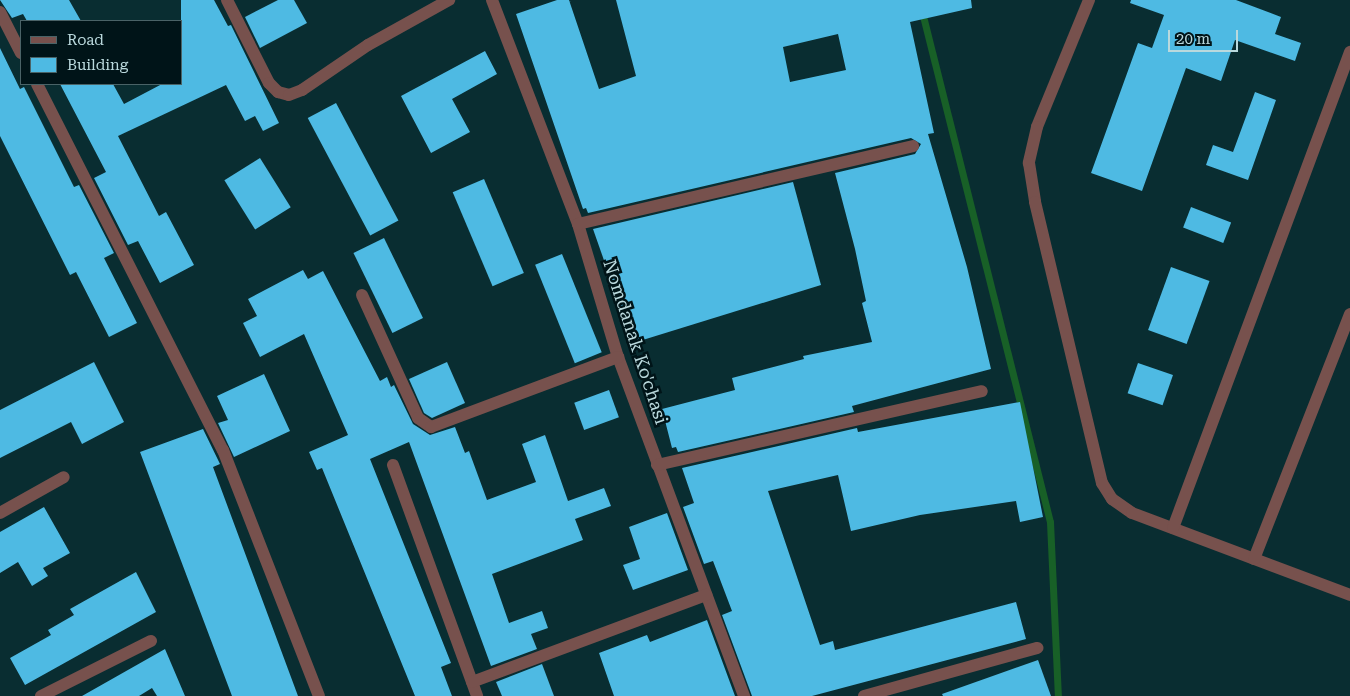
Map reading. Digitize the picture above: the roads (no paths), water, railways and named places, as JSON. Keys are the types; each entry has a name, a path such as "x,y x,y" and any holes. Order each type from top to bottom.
{"street":[{"path":"227,0 270,83 278,92 289,95 302,90 368,45 449,0"},
{"name":"Nomdanak Ko'chasi","path":"492,0 578,224 618,357 744,696"},
{"path":"1089,0 1037,127 1029,163 1035,202 1102,483 1112,499 1132,513 1350,595"},
{"path":"0,12 20,51"},
{"path":"1174,528 1350,52"},
{"path":"38,85 223,450 319,696"},
{"path":"578,224 913,146"},
{"path":"362,295 418,418 431,427 618,357"},
{"path":"1254,558 1350,314"},
{"path":"657,465 982,391"},
{"path":"393,466 477,696"},
{"path":"0,513 64,477"},
{"path":"472,682 706,595"},
{"path":"41,696 151,641"},
{"path":"864,696 1037,648"}],"waterway":[{"path":"919,0 1050,522 1058,696"}]}
